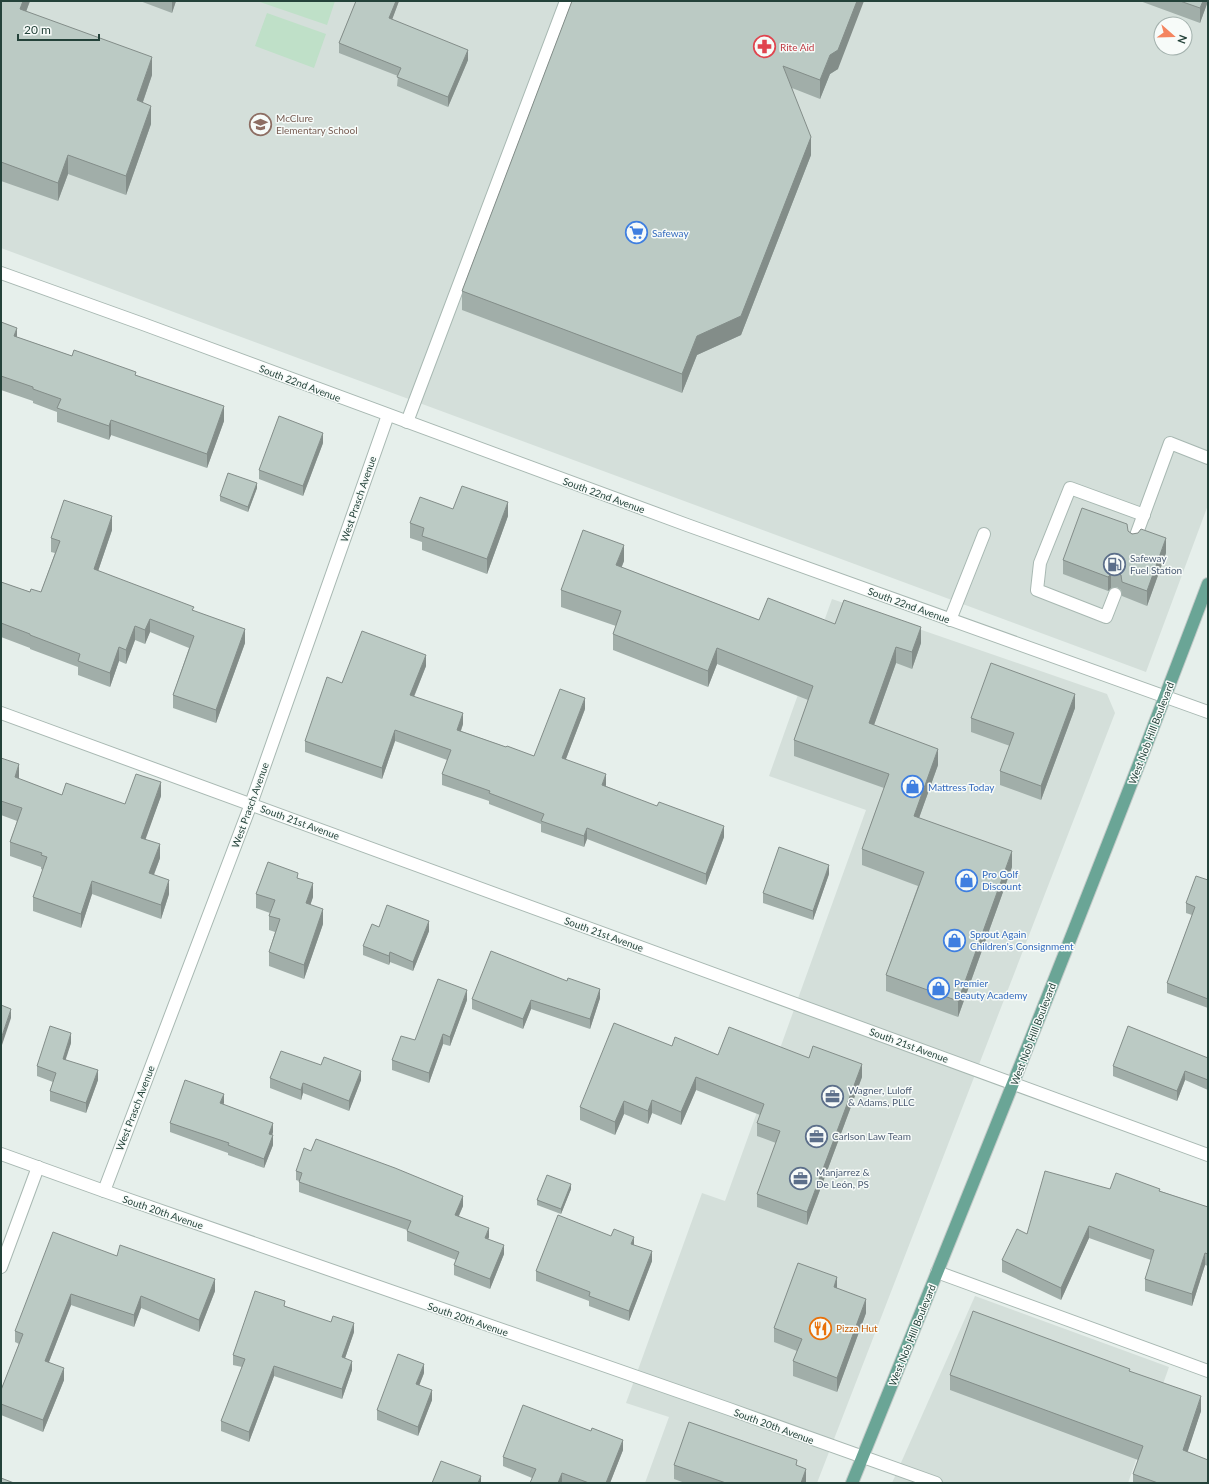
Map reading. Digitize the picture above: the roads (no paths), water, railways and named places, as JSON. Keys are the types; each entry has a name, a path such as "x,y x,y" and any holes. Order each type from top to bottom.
{"main road":[{"name":"West Nob Hill Boulevard","path":"852,1483 1013,1084 1208,584"}],"street":[{"path":"408,422 566,1"},
{"name":"South 22nd Avenue","path":"1,273 687,525 1208,712"},
{"name":"West Prasch Avenue","path":"104,1191 251,804 388,415"},
{"path":"1134,541 1170,443 1208,458"},
{"path":"1115,594 1106,617 1037,590 1040,563 1070,488 1144,515"},
{"path":"950,620 984,534"},
{"name":"South 21st Avenue","path":"1,713 1208,1155"},
{"name":"South 20th Avenue","path":"1,1154 936,1483"},
{"path":"1,1267 38,1167"},
{"path":"937,1272 1208,1371"}],"place":[{"name":"Rite Aid","path":"765,47"},
{"name":"McClure Elementary School","path":"260,124"},
{"name":"Safeway","path":"636,233"},
{"name":"Safeway Fuel Station","path":"1114,564"},
{"name":"Mattress Today","path":"912,787"},
{"name":"Pro Golf Discount","path":"967,880"},
{"name":"Sprout Again Children's Consignment","path":"955,940"},
{"name":"Premier Beauty Academy","path":"938,989"},
{"name":"Wagner, Luloff & Adams, PLLC","path":"832,1096"},
{"name":"Carlson Law Team","path":"816,1136"},
{"name":"Manjarrez & De León, PS","path":"801,1178"},
{"name":"Pizza Hut","path":"820,1328"}]}
